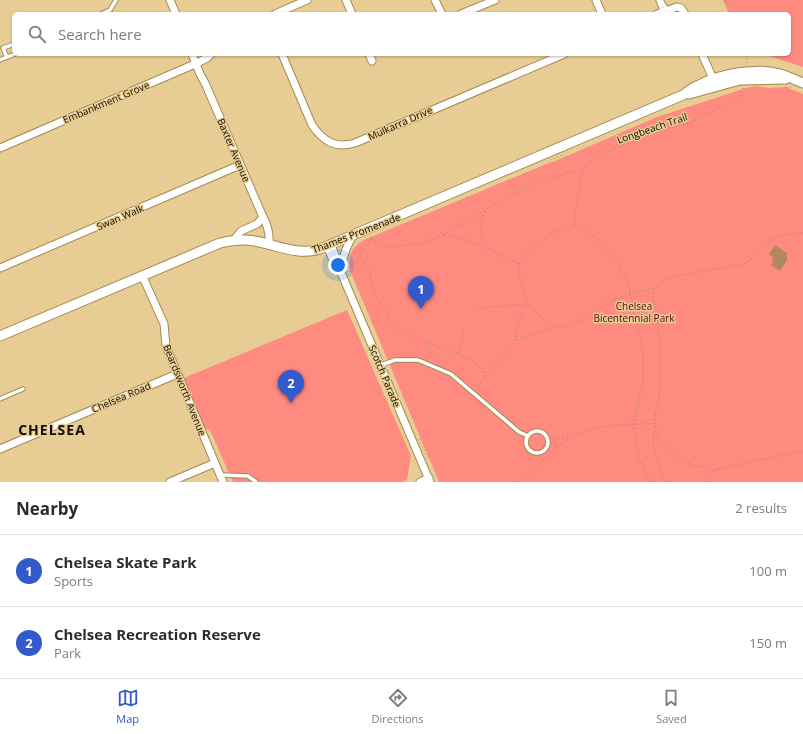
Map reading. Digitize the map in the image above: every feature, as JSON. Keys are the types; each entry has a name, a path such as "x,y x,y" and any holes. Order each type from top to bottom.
{"main road":[{"name":"Thames Promenade","path":"0,336 214,244 234,240 251,240 294,251 306,252 329,245 714,82 744,79 790,79 803,83"}],"street":[{"path":"170,0 175,12"},
{"path":"280,12 307,0"},
{"path":"346,0 351,12"},
{"path":"435,0 441,12"},
{"path":"466,12 495,0"},
{"path":"596,0 601,12"},
{"path":"662,12 678,7 684,12"},
{"name":"Baxter Avenue","path":"193,56 269,229 266,243"},
{"name":"Baxter Avenue","path":"195,56 197,63"},
{"name":"Embankment Grove","path":"0,148 197,63 208,56"},
{"name":"Mulkarra Drive","path":"283,56 312,125 318,135 337,145 355,143 559,56"},
{"path":"703,56 714,82"},
{"name":"Swan Walk","path":"0,268 240,165"},
{"path":"234,240 241,231 259,223 263,217"},
{"path":"340,270 344,253 353,235"},
{"name":"Scotch Parade","path":"329,245 336,257 340,270 430,480"},
{"name":"Beardsworth Avenue","path":"142,275 164,324 166,346 222,479"},
{"name":"Chelsea Road","path":"0,449 177,374"},
{"path":"170,482 215,463"},
{"path":"420,482 430,480"}],"lane":[{"path":"106,12 110,10 116,0"},
{"path":"658,0 662,12"},
{"path":"661,0 662,12"},
{"path":"7,57 3,48 12,45"},
{"path":"0,60 12,55"},
{"path":"381,365 395,360 418,360 451,374 519,432 528,436"},
{"path":"0,399 23,389"},
{"path":"533,432 540,432 546,436 548,443 542,452 535,453 532,452 526,443 528,436 533,432"},
{"path":"222,479 248,476 256,482"}],"path":[{"path":"726,0 731,12"},
{"path":"745,65 747,56"},
{"name":"Longbeach Trail","path":"584,168 605,152 637,138 691,122 740,97 744,84"},
{"path":"548,161 565,154"},
{"path":"370,238 386,247 421,243 443,235 531,184 584,168"},
{"path":"576,226 575,214 580,182 584,168"},
{"path":"486,210 482,219 481,235 482,240 492,251"},
{"path":"556,326 549,323 527,304 518,272 519,264 539,242 550,234 558,230 576,226 587,231 604,244 621,269 628,283 643,351 643,380 634,424 639,459 650,482"},
{"path":"515,340 556,326 570,326 592,315 612,301 630,294 654,288 662,282 678,276 746,263 770,240 780,235 803,233"},
{"path":"351,278 349,271 350,266 360,256 373,235"},
{"path":"443,235 457,236 477,243 519,264"},
{"path":"360,256 370,270 371,285 376,297 394,324 405,332 474,361 483,368 485,377 483,381"},
{"path":"654,288 653,299 657,311 661,362 659,399 653,444 656,459 665,482"},
{"path":"477,308 527,304"},
{"path":"474,393 515,340 520,317 527,304"},
{"path":"458,354 464,329"},
{"path":"427,341 437,368"},
{"path":"548,443 612,426 655,424"},
{"path":"655,424 658,437 666,446 687,462 713,470 803,451"},
{"path":"519,482 531,474 556,448 572,437"},
{"path":"706,482 713,470"}],"green space":[{"path":"723,0 803,0 803,67 769,56 791,56 791,12 728,12"},
{"name":"Chelsea Bicentennial Park","path":"756,86 768,88 786,87 803,94 803,482 439,482 351,273 349,262 353,250 364,240 553,162 657,117"},
{"path":"347,310 411,456 407,480 402,482 233,482 210,430 204,428 184,378"}],"building":[{"path":"775,245 787,253 787,260 780,271 771,265 773,262 772,256 769,254"}],"place":[{"name":"Chelsea Skate Park","path":"421,309"},
{"name":"Chelsea Recreation Reserve","path":"291,403"}],"district":[{"name":"CHELSEA","path":"52,429"}]}
